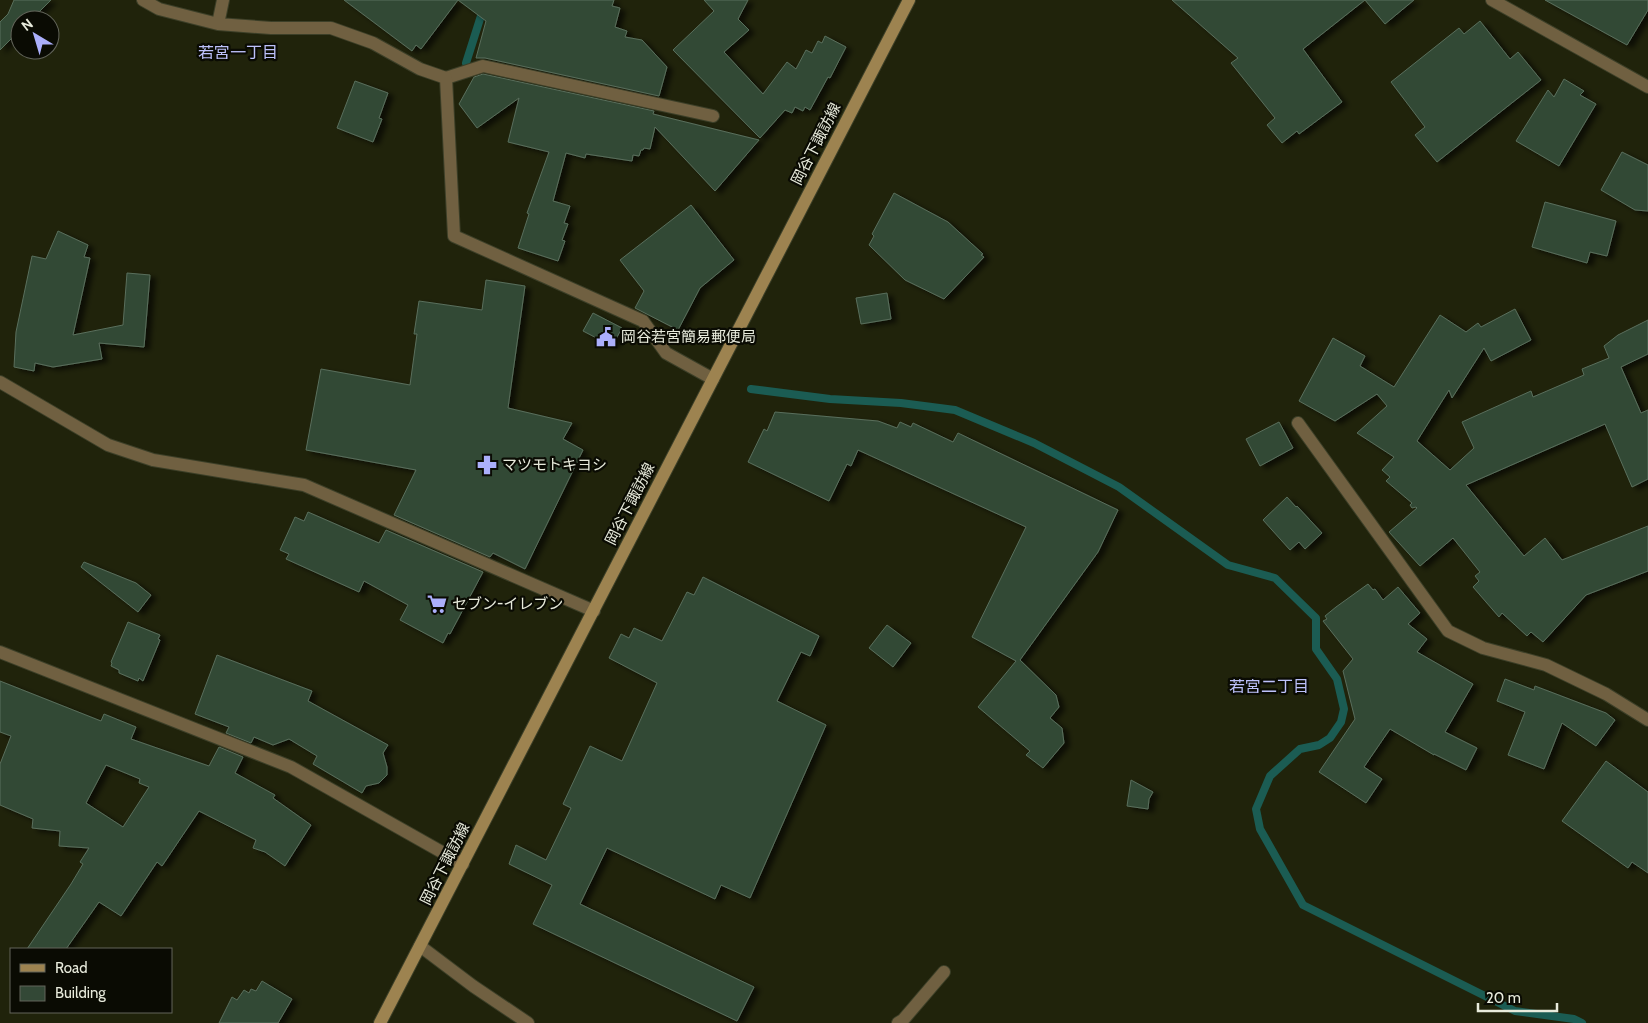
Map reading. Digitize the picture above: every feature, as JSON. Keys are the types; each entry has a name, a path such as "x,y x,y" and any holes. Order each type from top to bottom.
{"main road":[{"name":"岡谷下諏訪線","path":"380,1023 909,0"}],"street":[{"path":"143,0 159,9 218,24 271,28 331,28 373,43 420,69 446,78 483,66 713,116"},
{"path":"218,24 223,0"},
{"path":"1492,0 1648,87"},
{"path":"446,78 454,236 643,321 666,353 713,378"},
{"path":"0,382 108,445 153,460 304,484 594,610"},
{"path":"1298,423 1448,631 1483,648 1546,665 1606,694 1648,720"},
{"path":"0,652 291,767 463,864"},
{"path":"420,946 473,986 528,1023"},
{"path":"898,1023 903,1020 944,972"}],"building":[{"path":"14,0 51,0 41,10 10,10 10,40 0,50 0,22 8,14"},
{"path":"344,0 458,0 421,49 416,45 412,51"},
{"path":"458,0 614,0 612,6 620,8 615,27 627,31 625,37 642,40 667,67 659,96 485,58 476,58 486,21"},
{"path":"704,0 748,0 738,19 749,30 724,52 763,94 787,62 796,69 806,50 812,53 818,41 822,43 825,36 846,47 810,110 805,107 803,111 795,107 792,113 785,110 760,138 673,50 714,11"},
{"path":"1172,0 1365,0 1303,49 1342,102 1299,134 1297,131 1282,143 1267,125 1275,118 1231,63 1238,58"},
{"path":"1365,0 1414,0 1385,24"},
{"path":"1545,0 1648,0 1648,10 1627,45"},
{"path":"1480,21 1510,59 1518,52 1541,80 1437,162 1415,135 1425,127 1391,82 1459,28 1464,34"},
{"path":"483,74 654,111 653,114 759,140 715,191 655,127 650,149 644,148 639,156 633,155 632,161 586,154 585,158 566,153 553,201 570,206 564,223 568,224 562,240 565,241 558,261 518,248 529,214 527,213 549,152 508,142 519,98 477,128 459,104 474,77"},
{"path":"1564,79 1584,91 1580,95 1596,104 1559,166 1516,141 1548,90 1554,97"},
{"path":"355,81 388,93 379,118 382,119 373,142 337,128"},
{"path":"1622,152 1648,165 1648,211 1635,210 1601,190"},
{"path":"894,193 948,222 983,254 981,255 984,257 944,299 905,280 869,245 874,236 872,234"},
{"path":"1545,202 1616,221 1607,256 1590,252 1587,263 1532,247"},
{"path":"691,205 734,260 700,288 678,330 635,308 644,291 620,260"},
{"path":"58,231 88,245 84,257 90,258 73,335 123,325 127,273 150,275 144,347 99,343 102,359 53,367 35,363 34,371 14,367 16,332 32,256 46,259"},
{"path":"486,280 525,286 508,408 572,423 563,439 583,450 525,569 493,553 490,557 394,515 416,470 306,450 321,369 410,385 417,334 414,334 419,301 482,310"},
{"path":"887,293 891,319 861,324 856,298"},
{"path":"1515,309 1531,340 1491,361 1484,348 1452,398 1449,390 1417,441 1450,470 1474,448 1462,422 1531,391 1533,397 1584,375 1582,369 1609,358 1604,346 1618,335 1648,320 1648,354 1621,367 1641,413 1648,410 1648,479 1632,487 1605,424 1466,485 1524,556 1545,538 1562,560 1648,526 1648,571 1586,595 1543,642 1531,632 1527,636 1502,613 1499,617 1473,587 1479,581 1475,576 1480,572 1453,538 1420,566 1389,532 1417,508 1412,508 1410,505 1412,503 1386,481 1390,477 1382,470 1394,457 1357,433 1387,406 1377,394 1335,421 1299,401 1333,338 1365,356 1360,366 1394,387 1440,315 1466,332 1478,323 1481,327"},
{"name":"岡谷若宮簡易郵便局","path":"593,313 622,328 612,346 583,331"},
{"path":"775,412 878,421 897,428 900,422 911,427 913,423 953,442 958,433 1118,510 1098,552 1020,660 1056,695 1059,707 1050,718 1062,728 1064,743 1043,768 1026,755 1030,751 978,707 1016,661 972,637 1026,527 858,450 851,466 847,464 829,501 748,462 764,429 767,431"},
{"path":"1279,422 1293,448 1260,466 1246,439"},
{"path":"1287,497 1322,533 1305,549 1299,542 1290,550 1263,520"},
{"path":"308,512 379,543 386,530 483,572 450,634 448,633 443,643 400,620 408,605 364,581 359,592 286,559 289,554 280,550 295,517 304,521"},
{"path":"84,562 136,583 151,595 138,612 81,567"},
{"path":"703,577 819,636 810,656 801,652 777,701 826,725 750,898 721,885 715,899 607,848 580,904 754,987 737,1021 533,924 552,885 509,864 516,845 546,860 571,808 563,804 590,746 622,761 657,683 609,658 621,634 629,638 634,628 662,641 687,592 694,595"},
{"path":"1368,584 1373,590 1375,589 1383,600 1398,587 1420,613 1408,624 1427,639 1417,652 1473,684 1445,732 1477,748 1466,770 1434,755 1390,729 1364,767 1382,779 1366,803 1319,772 1355,719 1343,671 1353,659 1323,621 1327,619 1325,616"},
{"path":"128,622 160,635 158,639 160,640 143,681 139,678 138,681 119,673 119,670 111,666"},
{"path":"887,625 911,643 893,667 869,648"},
{"path":"217,655 312,691 308,701 388,745 383,753 387,775 379,783 366,786 362,793 313,764 317,756 289,739 273,745 254,737 251,743 226,733 229,727 195,714"},
{"path":"1505,679 1534,690 1535,686 1606,713 1615,720 1596,746 1562,723 1544,769 1508,755 1525,712 1497,701"},
{"path":"0,681 101,721 104,714 136,727 131,739 209,766 219,747 243,757 235,773 275,795 273,798 311,825 285,866 265,852 253,848 256,840 199,811 162,866 157,862 121,916 99,902 67,948 28,948 71,884 83,864 80,862 89,848 59,846 60,831 32,828 33,819 0,805 0,764 11,736 0,732","holes":["106,765 140,779 139,783 149,787 123,827 86,803"]},
{"path":"1606,761 1648,792 1648,873 1632,862 1628,868 1562,821"},
{"path":"1131,780 1153,792 1149,799 1148,809 1127,806"},
{"path":"262,981 292,999 278,1023 219,1023 232,997 237,1000 244,990 249,993 251,989 256,991"}],"waterway":[{"path":"466,63 486,0"},
{"path":"751,389 830,399 901,403 955,410 1034,443 1119,487 1228,565 1275,578 1316,618 1316,649 1337,679 1344,709 1341,722 1330,738 1319,745 1300,749 1270,776 1256,809 1260,829 1303,905 1515,1011 1574,1019 1582,1023"}],"place":[{"name":"岡谷若宮簡易郵便局","path":"606,337"},
{"name":"マツモトキヨシ","path":"487,465"},
{"name":"セブン-イレブン","path":"437,604"}],"district":[{"name":"若宮一丁目","path":"238,52"},
{"name":"若宮二丁目","path":"1269,686"}]}
